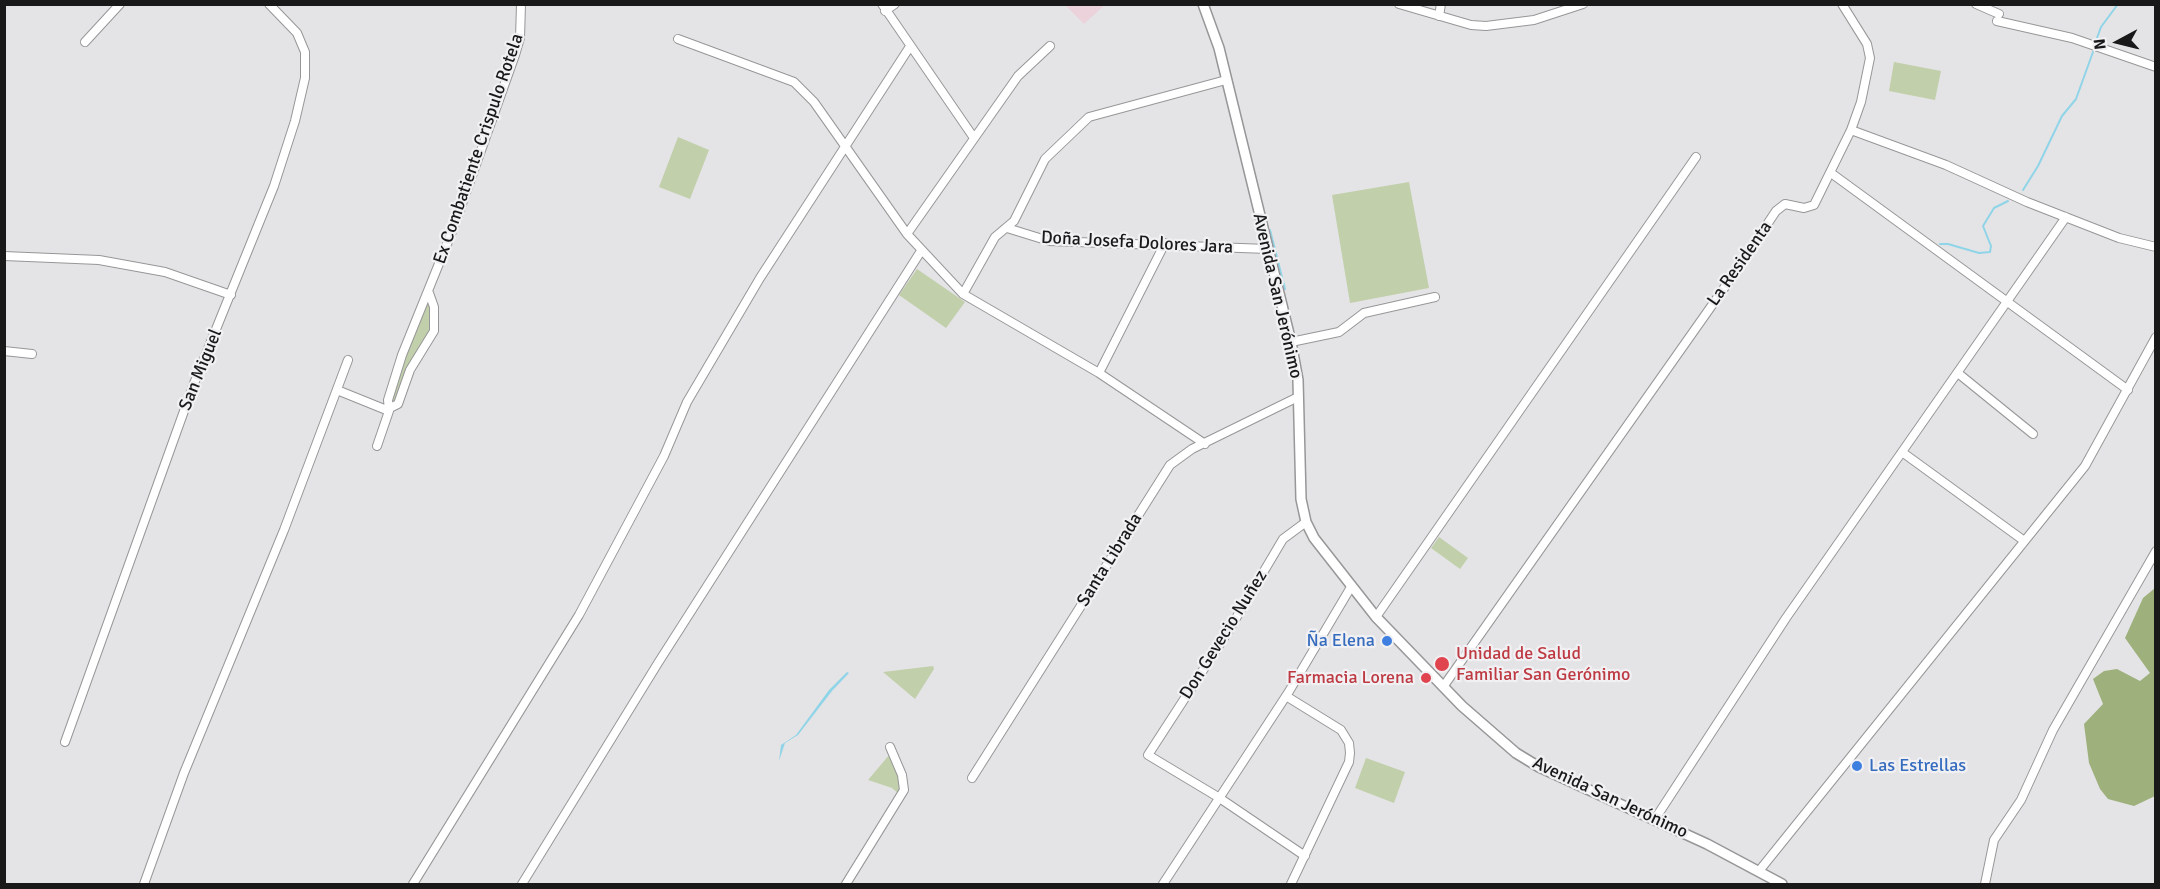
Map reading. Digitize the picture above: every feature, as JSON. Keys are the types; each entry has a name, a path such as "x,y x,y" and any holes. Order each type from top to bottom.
{"street":[{"path":"85,42 120,4"},
{"name":"San Miguel","path":"64,742 193,386 279,172 305,78 305,52 302,42 269,4"},
{"name":"Ex Combatiente Crispulo Rotela","path":"376,446 390,409 388,400 402,355 424,297 429,293 516,55 520,38 521,4"},
{"path":"895,4 884,8 909,48 974,138"},
{"name":"Avenida San Jerónimo","path":"1203,4 1226,80 1291,342 1298,397 1301,500 1306,522 1314,538 1376,617 1443,687 1516,753 1539,767 1655,819 1759,871 1782,885"},
{"path":"1399,4 1470,25 1501,25 1541,19 1583,4"},
{"path":"1439,16 1442,4"},
{"name":"La Residenta","path":"1443,687 1776,211 1785,204 1804,208 1814,205 1832,173 1862,102 1870,58 1867,44 1842,4"},
{"path":"1976,4 1998,18 2072,38 2156,67"},
{"path":"678,39 794,82 814,102 907,234 963,294 1099,373 1205,444"},
{"path":"907,234 1018,76 1050,46"},
{"path":"412,885 579,615 664,456 687,402 760,278 909,48"},
{"path":"963,294 995,237 1014,221 1045,159 1089,117 1226,80"},
{"path":"1851,130 1946,165 2066,217 2129,241 2156,247"},
{"path":"1376,617 1696,157"},
{"path":"1832,173 2128,390"},
{"path":"1655,819 1786,618 1959,374 2066,217"},
{"name":"Doña Josefa Dolores Jara","path":"1008,228 1049,241 1165,243 1246,250 1268,249"},
{"path":"1099,373 1165,243"},
{"path":"522,885 647,682 921,251"},
{"path":"4,256 110,262 165,272 231,295"},
{"name":"Ex Combatiente Crispulo Rotela","path":"390,409 398,404 410,370 434,331 434,307 429,293"},
{"path":"1291,342 1339,332 1364,313 1435,297"},
{"path":"1759,871 2023,540 2085,466 2156,337"},
{"path":"4,351 32,354"},
{"path":"144,885 184,773 284,530 348,360"},
{"path":"1959,374 2033,434"},
{"path":"337,390 390,409"},
{"name":"Santa Librada","path":"972,778 1170,465 1178,458 1298,397"},
{"path":"1902,452 2023,540"},
{"name":"Don Gevecio Nuñez","path":"1218,797 1148,755 1229,630 1283,539 1306,522"},
{"path":"1985,885 1994,840 2021,800 2053,730 2156,551"},
{"path":"1162,885 1286,696 1351,587"},
{"path":"1286,696 1341,730 1349,743 1349,762 1292,885"},
{"path":"846,885 904,790 902,775 890,747"},
{"path":"1218,797 1305,856"}],"shaded area":[{"path":"1065,5 1105,5 1084,24"}],"green space":[{"path":"1894,62 1941,71 1935,100 1889,91"},
{"path":"678,137 709,150 690,199 659,187"},
{"path":"1409,182 1429,288 1350,303 1332,195"},
{"path":"917,269 965,302 946,328 899,295"},
{"path":"427,298 430,304 431,331 416,352 394,403 391,403 403,361"},
{"path":"1439,537 1468,558 1460,569 1431,548"},
{"path":"2155,588 2155,796 2134,806 2108,799 2100,789 2089,763 2084,724 2103,704 2093,679 2104,671 2117,669 2140,681 2150,673 2125,638 2143,598"},
{"path":"933,666 934,669 915,699 883,672"},
{"path":"890,754 899,773 901,787 899,794 892,788 868,780"},
{"path":"1366,758 1405,772 1394,803 1355,788"}],"water":[{"path":"847,672 849,673 798,735 785,743 779,761 781,745 796,735 829,690"}],"waterway":[{"path":"2097,38 2101,27 2118,4"},
{"path":"2023,190 2038,166 2062,116 2076,99 2093,52"},
{"path":"1940,244 1979,253 1990,252 1991,246 1983,226 1994,208 2008,201"},
{"path":"1270,230 1285,289"}],"place":[{"name":"Ña Elena","path":"1387,641"},
{"name":"Unidad de Salud Familiar San Gerónimo","path":"1442,664"},
{"name":"Farmacia Lorena","path":"1426,678"},
{"name":"Las Estrellas","path":"1857,766"}]}
